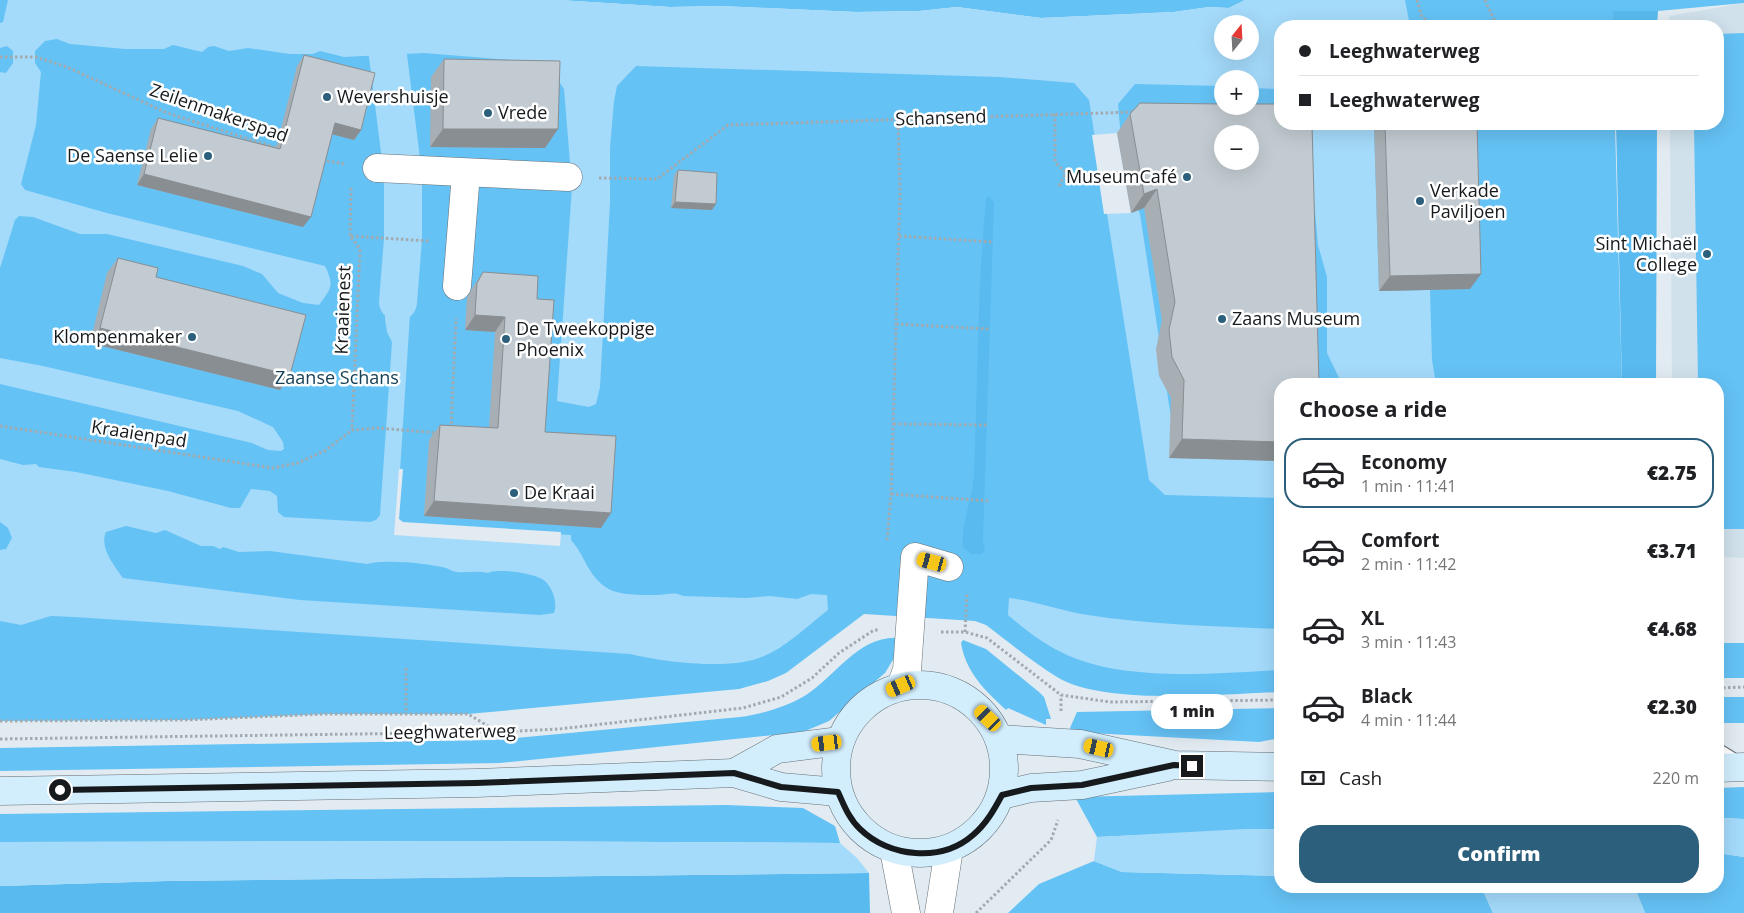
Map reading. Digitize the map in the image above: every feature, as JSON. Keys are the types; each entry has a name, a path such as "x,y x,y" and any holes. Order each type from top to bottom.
{"main road":[{"path":"926,684 951,690 971,702 988,718 1000,739 1005,776 1002,795 990,818 972,837 949,849 922,854 894,850 875,841 859,828 847,811 838,792 835,775 836,758 840,741 854,716 875,698 901,686 926,684"},
{"path":"1000,739 1080,744 1174,765 1274,767"},
{"path":"734,773 777,749 840,741"},
{"path":"1002,795 1031,788 1082,785 1174,765"},
{"path":"0,791 466,783 734,773 781,787 838,792"}],"street":[{"path":"364,166 466,173 568,176"},
{"path":"457,286 466,173"},
{"path":"901,686 907,670 916,558 959,576"},
{"path":"939,913 949,849"},
{"path":"894,850 906,913"}],"lane":[{"path":"1724,757 1735,767"}],"path":[{"path":"1417,0 1422,17 1426,20"},
{"path":"1485,0 1494,20"},
{"name":"Zeilenmakerspad","path":"0,57 36,57 67,66 167,113 285,150"},
{"name":"Schansend","path":"621,178 657,179 728,126 1136,112"},
{"path":"1055,114 1055,162 1066,173 1079,175 1134,171"},
{"path":"886,547 891,494 894,424 900,195 898,120"},
{"path":"313,158 364,166"},
{"name":"Kraaienest","path":"352,430 360,249 350,236 364,166"},
{"path":"1060,186 1066,173"},
{"path":"350,236 426,241"},
{"path":"899,236 992,242"},
{"path":"451,434 457,286"},
{"path":"896,324 990,329"},
{"path":"894,424 987,425"},
{"name":"Kraaienpad","path":"0,426 273,468 298,463 326,450 352,430"},
{"path":"352,430 378,428 442,434"},
{"path":"891,494 990,501"},
{"path":"959,576 965,632 987,638 1061,695 1110,702 1274,700"},
{"name":"Leeghwaterweg","path":"0,738 499,732 559,729 743,708 782,697 812,678 839,653 874,630"},
{"path":"406,668 406,714"},
{"path":"1724,688 1744,687"},
{"path":"0,721 184,720 325,714 468,714 499,732"}],"shaded area":[{"path":"8,0 559,0 670,7 720,6 856,12 919,11 957,7 1041,18 1174,12 1209,7 1229,8 1245,0 1405,0 1409,20 1274,20 1274,89 1259,88 1259,70 1214,70 1214,86 1135,84 1118,104 1124,173 1140,214 1177,457 1274,461 1274,498 1165,495 1149,480 1089,100 1074,83 999,77 636,66 617,86 614,101 610,148 610,203 600,387 596,404 589,407 557,401 572,187 564,89 547,63 424,53 344,57 320,51 313,54 290,54 248,48 229,51 214,46 208,47 202,52 173,45 164,49 125,49 70,44 57,39 45,41 35,51 35,63 41,72 36,125 21,184 25,190 107,213 325,266 330,278 330,286 319,305 303,303 278,293 262,274 243,266 107,234 80,234 33,217 19,216 15,220 0,268 0,72 6,73 13,63 13,51 7,46 0,48 0,23 3,22"},
{"name":"Sint Michaël College","path":"1744,3 1744,558 1724,557 1724,378 1672,378 1670,130 1724,130 1724,20 1669,20 1669,16"},
{"path":"1613,11 1658,11 1657,20 1613,20"},
{"path":"1308,130 1374,130 1379,291 1430,290 1432,360 1435,378 1339,378 1327,353 1327,277 1318,245"},
{"path":"1616,130 1657,130 1656,378 1622,378"},
{"path":"988,196 994,202 983,541 985,550 982,554 971,554 963,547 963,538 974,473 981,268 986,200"},
{"path":"390,250 414,251 397,519 402,525 571,535 571,540 598,581 615,592 644,595 673,593 683,596 746,598 770,596 797,599 811,594 827,595 828,610 787,643 769,654 746,662 730,664 695,664 630,654 74,617 51,616 21,625 0,621 0,550 6,549 12,538 8,528 0,522 0,459 23,465 36,464 39,467 76,472 168,491 231,508 240,508 251,489 270,491 277,496 278,512 284,517 370,522 376,520 380,515 392,342 387,332 385,319","holes":["126,526 156,533 165,530 201,546 213,546 220,549 223,547 239,552 270,551 367,564 384,562 417,563 438,566 457,572 488,573 506,571 523,573 542,579 549,585 553,594 555,609 554,613 540,615 300,600 123,578 106,550 104,538 106,532"]},
{"path":"0,358 43,366 238,411 273,427 283,442 284,449 281,451 268,450 252,443 0,384"},
{"path":"1009,598 1078,613 1136,621 1274,629 1274,670 1168,674 1111,668 1085,662 1061,652 1033,635 1008,615"},
{"path":"1724,818 1744,819 1744,857 1724,854"},
{"path":"1274,829 1274,876 1122,872 1094,861 1097,837"},
{"path":"485,841 840,843 857,858 869,873 167,881 0,886 0,842"},
{"path":"869,873 870,913 0,913 0,886 167,881"},
{"path":"1484,893 1637,893 1645,913 1493,913"}],"green space":[{"name":"Zaanse Schans","path":"0,0 191,0 1250,62 1250,60 1259,60 1259,15 1253,15 1257,0 1744,0 1744,3 1658,11 1613,11 1613,20 1274,20 1274,130 1615,130 1622,378 1274,378 1274,692 1165,696 1104,692 1078,686 1057,677 986,625 975,621 864,614 786,673 768,681 739,689 468,714 325,714 184,720 0,721"},
{"path":"559,0 1245,0 1229,8 1209,7 1174,12 1041,18 957,7 919,11 856,12 720,6 670,7"},
{"name":"Sint Michaël College","path":"1744,33 1744,529 1724,529 1724,378 1698,378 1694,130 1724,130 1724,34"},
{"path":"899,638 897,653 885,673 829,721 803,732 500,763 0,771 0,748 495,740 740,717 757,714 790,703 817,687 860,650 872,643 885,639"},
{"path":"963,640 986,649 1044,697 1051,719 1046,719 1046,725 1008,708 1006,710 991,695 967,663 961,643"},
{"path":"1724,643 1744,643 1744,678 1724,678"},
{"path":"1724,697 1744,697 1744,723 1724,723"},
{"path":"1274,708 1274,739 1259,742 1071,732 1070,728 1077,712"},
{"path":"1744,787 1744,819 1724,818 1724,788"},
{"path":"1274,792 1274,829 1097,837 1075,797"},
{"path":"727,805 803,808 835,826 840,843 485,841 0,842 0,814"},
{"path":"1724,854 1744,857 1744,913 1645,913 1637,893 1724,893"},
{"path":"1094,861 1122,872 1274,876 1274,893 1484,893 1493,913 1008,913 1039,884"}],"pier":[{"path":"1117,133 1131,213 1104,214 1092,135"},
{"path":"399,469 403,469 399,519 403,522 561,532 560,546 394,535"}],"building":[{"path":"304,55 375,73 361,130 335,123 311,217 144,174 158,118 280,149"},
{"name":"Vrede","path":"444,59 560,61 558,129 443,129"},
{"path":"1140,103 1214,104 1214,115 1259,115 1259,104 1274,104 1274,130 1312,130 1319,378 1274,378 1274,442 1182,439 1184,380 1172,357 1169,330 1175,302 1157,189 1144,194 1130,114"},
{"path":"1385,130 1477,130 1481,274 1390,276"},
{"path":"678,170 717,173 716,204 675,202"},
{"name":"Klompenmaker","path":"118,258 158,268 156,277 306,315 290,375 100,328"},
{"path":"483,272 538,276 537,299 554,300 545,432 616,436 611,513 434,501 440,425 498,428 505,317 475,315 477,283"}],"waterway":[{"path":"388,56 403,175 403,239 398,302"}],"place":[{"name":"Wevershuisje","path":"327,97"},
{"name":"Vrede","path":"488,113"},
{"name":"De Saense Lelie","path":"208,156"},
{"name":"MuseumCafé","path":"1187,177"},
{"name":"Verkade Paviljoen","path":"1420,201"},
{"name":"Sint Michaël College","path":"1707,254"},
{"name":"Zaans Museum","path":"1222,319"},
{"name":"Klompenmaker","path":"192,337"},
{"name":"De Tweekoppige Phoenix","path":"506,339"},
{"name":"De Kraai","path":"514,493"}],"route":[{"path":"60,790 476,783 734,773 781,787 838,792 847,811 859,828 875,841 894,850 922,854 949,849 972,837 990,818 1002,795 1031,788 1082,785 1174,765 1192,766"}]}
